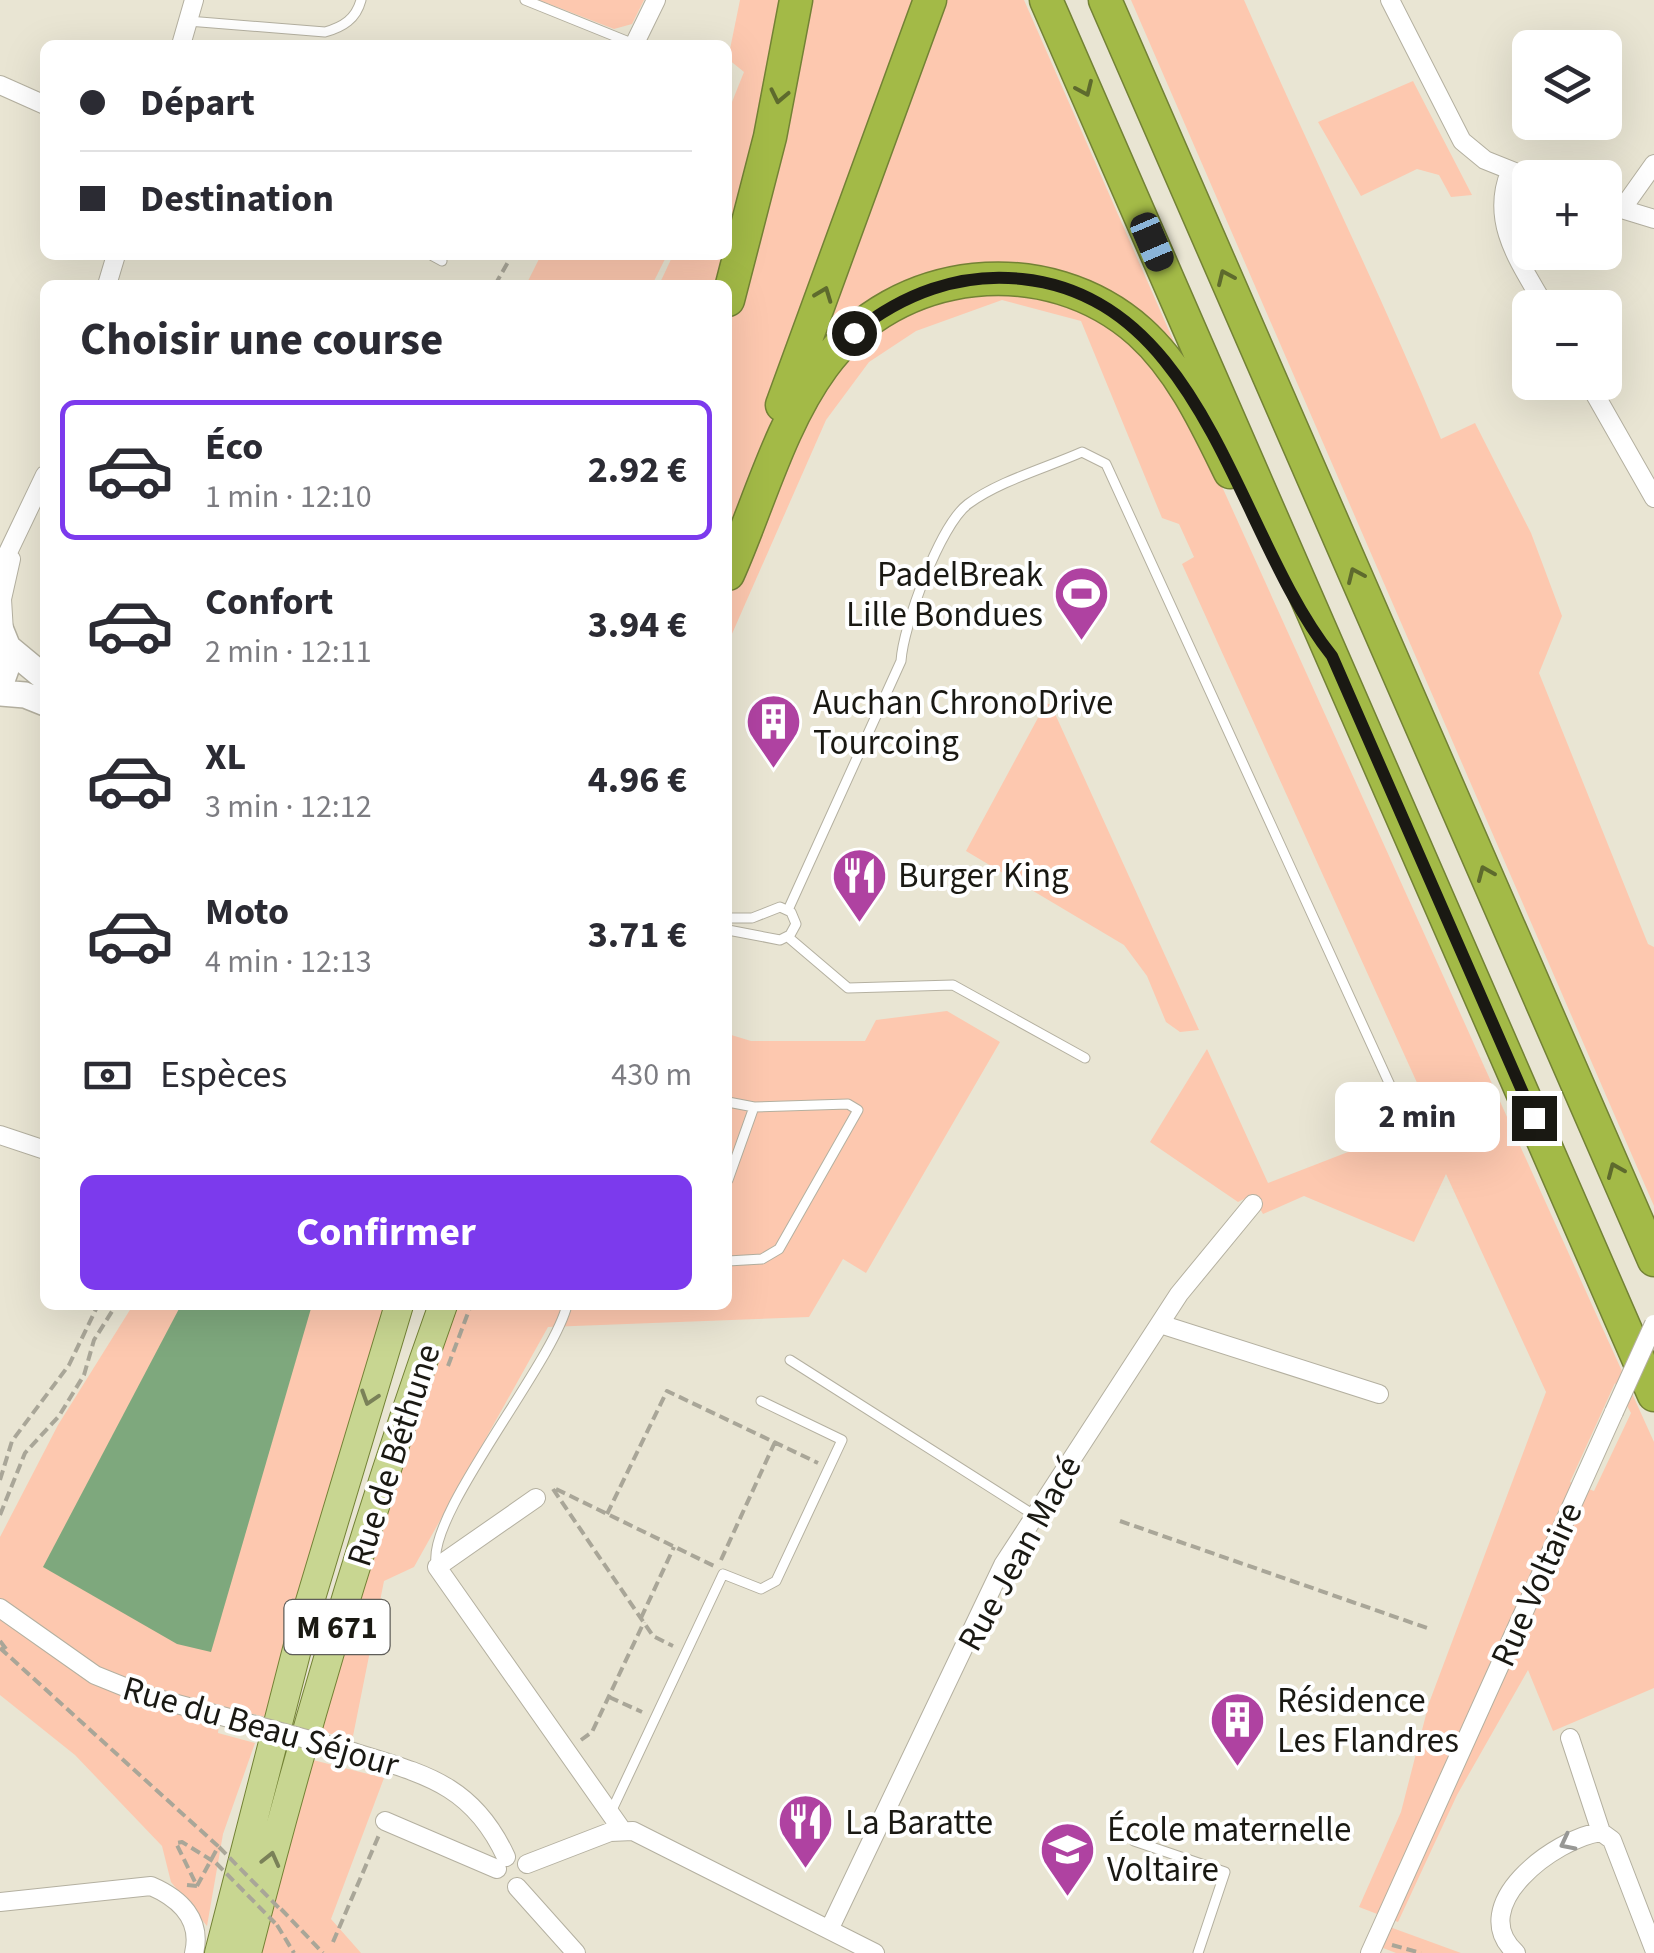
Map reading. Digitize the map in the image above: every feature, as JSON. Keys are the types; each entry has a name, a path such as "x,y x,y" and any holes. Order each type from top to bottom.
{"highway":[{"path":"732,284 770,137 796,0"},
{"path":"732,538 930,0"},
{"path":"1046,0 1654,1394"},
{"path":"1105,0 1654,1260"},
{"path":"732,565 802,402 842,344 882,312 936,287 980,278 1031,280 1074,292 1115,313 1169,364 1220,450 1290,598 1332,656"}],"main road":[{"name":"Rue de Béthune","path":"219,1953 300,1636 398,1310"},
{"name":"Rue de Béthune","path":"247,1953 295,1766 386,1464 442,1310"}],"street":[{"path":"182,40 194,0"},
{"path":"636,40 656,0"},
{"path":"1390,0 1454,130 1473,152 1510,172 1502,196 1504,230 1536,290"},
{"path":"0,85 40,102"},
{"path":"1622,198 1654,164"},
{"path":"1622,210 1654,219"},
{"path":"1598,400 1654,498"},
{"path":"0,570 15,546 40,487"},
{"path":"15,546 2,599 10,667 0,690 40,701"},
{"path":"5,636 40,673"},
{"path":"0,1135 40,1148"},
{"name":"Rue Jean Macé","path":"830,1930 1004,1565 1160,1324 1253,1204"},
{"path":"1160,1324 1379,1394"},
{"name":"Rue Voltaire","path":"1373,1946 1654,1324"},
{"path":"536,1498 437,1567 622,1830 875,1953"},
{"name":"Rue du Beau Séjour","path":"0,1608 95,1675 147,1696 350,1751 449,1787 481,1812 502,1863"},
{"path":"1570,1738 1602,1832 1612,1840 1654,1949"},
{"path":"385,1822 502,1863 516,1856 527,1864"},
{"path":"527,1864 622,1830"},
{"path":"1516,1953 1500,1930 1500,1917 1512,1892 1554,1849 1602,1832"},
{"path":"502,1863 502,1884 517,1887 576,1953"},
{"path":"517,1887 527,1879 527,1864"},
{"path":"0,1902 151,1886 196,1923 194,1953"}],"lane":[{"path":"188,21 324,32 341,28 358,12 362,0"},
{"path":"525,0 622,40"},
{"path":"788,910 901,661 902,638 952,518 970,502 1082,452 1106,464 1395,1096"},
{"path":"732,918 766,914 774,908 788,910"},
{"path":"732,931 777,940 788,937 796,924 788,910"},
{"path":"766,914 762,924 767,935"},
{"path":"788,937 848,988 952,985 1085,1058"},
{"path":"732,1103 754,1107 848,1104 858,1114 779,1249 762,1259 732,1260"},
{"path":"732,1169 754,1107"},
{"path":"437,1567 436,1547 455,1503 553,1337 565,1310"},
{"path":"790,1360 1034,1515"},
{"path":"610,1813 720,1571 756,1588 776,1582 842,1440 760,1401"},
{"path":"1134,1841 1225,1872 1198,1953"}],"path":[{"path":"0,1480 12,1442 69,1364 96,1310"},
{"path":"0,1515 25,1453 60,1416 84,1376 94,1340 113,1310"},
{"path":"607,1514 666,1390 830,1468"},
{"path":"686,1652 653,1636 552,1488 720,1571 775,1442"},
{"path":"1120,1521 1428,1628"},
{"path":"566,1751 592,1732 674,1547"},
{"path":"0,1645 280,1908"},
{"path":"609,1697 655,1719"},
{"path":"333,1942 385,1822"},
{"path":"197,1886 176,1844 182,1842 213,1861 275,1922"},
{"path":"197,1886 219,1847"},
{"path":"151,1886 164,1876 197,1886"},
{"path":"294,1953 276,1924 284,1913 323,1953"},
{"path":"1373,1946 1420,1953"}],"shaded area":[{"path":"539,0 644,0 632,24 614,29"},
{"path":"740,0 1024,0 1188,374 1196,429 1654,1442 1654,1688 1553,1731 1528,1670 1457,1795 1398,1922 1359,1907 1401,1812 1429,1703 1546,1392 1446,1174 1414,1242 1304,1196 1263,1214 1252,1195 1238,1202 1150,1142 1207,1049 1268,1183 1379,1140 1428,1107 1182,564 1194,557 1179,524 1162,518 1081,321 1002,300 916,331 869,362 826,420 732,634 732,280 661,280 671,260 732,260 732,102 744,72 732,62","holes":["1615,1383 1631,1413 1594,1491 1570,1482"]},
{"path":"1131,0 1244,0 1441,439 1475,423 1531,533 1562,616 1539,673 1648,944 1654,947 1654,1206"},
{"path":"1413,81 1472,195 1451,197 1439,175 1417,169 1361,196 1318,122"},
{"path":"538,260 664,260 654,280 528,280"},
{"path":"1046,703 1051,705 1199,1030 1180,1032 1166,1022 1147,976 1124,945 966,851"},
{"path":"947,1011 1000,1042 866,1273 843,1259 809,1317 548,1327 414,1567 384,1581 352,1741 316,1729 452,1310 732,1310 732,1035 751,1041 865,1041 876,1020"},
{"path":"130,1310 386,1310 266,1717 221,1707 218,1733 255,1743 223,1834 207,1926 171,1882 162,1846 75,1755 0,1695 0,1537 58,1425"},
{"path":"178,1310 311,1310 211,1652 177,1644 43,1567"},
{"path":"309,1759 384,1778 331,1919 361,1953 259,1953"},
{"path":"1387,1926 1461,1953 1396,1953 1378,1946"}],"place":[{"name":"PadelBreak Lille Bondues","path":"1082,643"},
{"name":"Auchan ChronoDrive Tourcoing","path":"774,771"},
{"name":"Burger King","path":"859,924"},
{"name":"Résidence Les Flandres","path":"1238,1769"},
{"name":"La Baratte","path":"806,1871"},
{"name":"École maternelle Voltaire","path":"1068,1898"}],"route":[{"path":"854,333 896,304 936,287 1005,277 1031,280 1087,298 1115,313 1154,346 1182,384 1220,450 1290,598 1332,656 1534,1118"}]}
